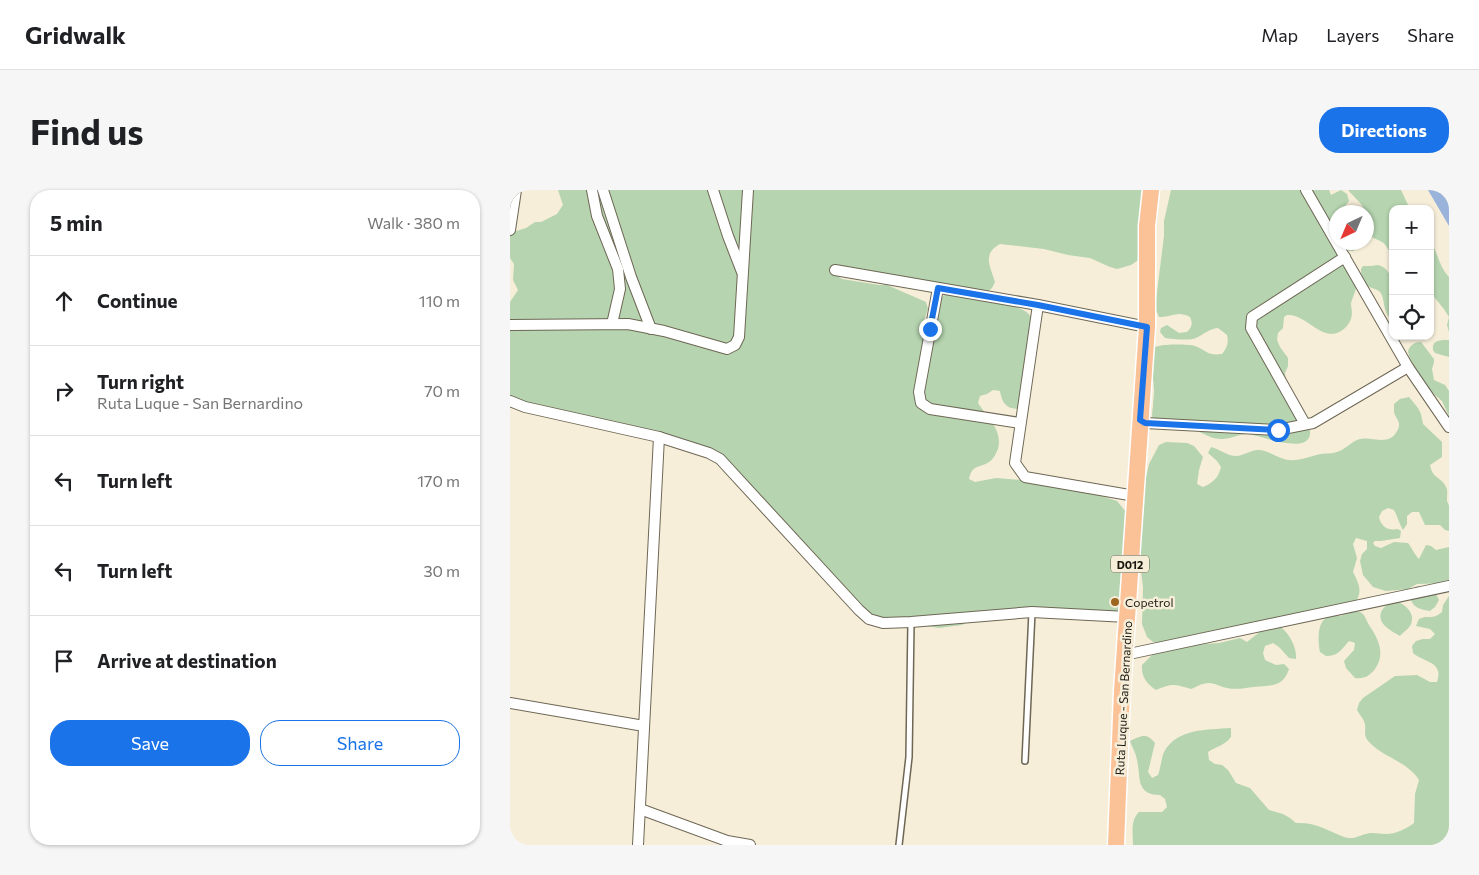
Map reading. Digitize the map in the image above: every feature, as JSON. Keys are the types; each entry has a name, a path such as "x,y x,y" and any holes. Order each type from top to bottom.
{"main road":[{"name":"D012","path":"1148,282 1146,226 1150,190"},
{"name":"D012","path":"1148,282 1161,190"},
{"name":"Ruta Luque - San Bernardino","path":"1116,845 1122,691 1147,327 1148,282"}],"street":[{"path":"510,230 516,190"},
{"path":"592,190 598,216 618,268 620,289 612,324"},
{"path":"603,190 631,277 651,329"},
{"path":"713,190 743,274"},
{"path":"510,325 628,324 726,350 735,345 739,337 748,190"},
{"path":"1306,190 1408,367 1449,426"},
{"path":"1305,424 1251,328 1252,317 1345,258"},
{"path":"835,270 1038,305 1147,327"},
{"path":"938,288 919,392 921,403 930,408 1020,423"},
{"path":"1038,305 1015,463 1025,477 1135,496"},
{"path":"1140,420 1145,423 1278,430 1313,423 1408,367"},
{"path":"510,401 525,407 659,437 710,453 720,459 858,610 869,618 883,623 1032,612 1127,617"},
{"path":"638,845 659,437"},
{"path":"1125,642 1129,654 1449,586"},
{"path":"510,704 644,726"},
{"path":"640,809 727,841 750,845"}],"lane":[{"path":"1025,761 1032,612"},
{"path":"899,845 909,757 911,622"}],"green space":[{"path":"558,190 1143,190 1140,255 1137,261 1131,265 1117,269 1090,258 1044,249 1000,244 994,248 989,256 995,282 986,293 884,273 839,269 836,275 842,279 887,285 926,302 928,309 921,329 925,335 936,305 939,300 949,293 1007,304 1025,311 1031,316 1034,321 1019,409 1011,408 1005,404 1000,391 993,390 980,396 978,403 993,424 999,442 995,456 985,464 974,468 969,479 975,482 996,478 1034,481 1090,492 1117,501 1126,512 1126,594 1118,621 1103,620 1070,611 981,615 962,625 939,628 891,622 869,614 758,492 718,459 670,442 625,435 510,400 510,302 518,290 513,280 514,264 510,258 510,233 557,214 563,205"},
{"path":"1171,190 1329,190 1331,195 1341,190 1347,194 1349,201 1346,205 1329,205 1329,250 1343,250 1346,267 1356,288 1351,303 1352,315 1350,321 1346,327 1334,334 1321,331 1301,318 1287,315 1284,317 1283,328 1278,333 1277,340 1288,358 1288,366 1285,373 1287,387 1310,430 1309,438 1303,443 1285,443 1248,434 1218,439 1186,427 1163,430 1155,424 1152,418 1154,391 1151,349 1162,345 1188,345 1195,346 1210,354 1222,354 1228,343 1227,335 1218,328 1196,338 1181,340 1165,338 1160,332 1161,328 1167,325 1179,333 1187,332 1192,324 1190,317 1181,314 1159,317 1155,308 1164,236 1164,221"},
{"path":"1348,190 1401,190 1408,205 1389,205 1389,250 1384,243 1374,238 1374,205 1361,204"},
{"path":"1434,248 1443,269 1449,277 1449,317 1434,297"},
{"path":"1378,265 1385,268 1389,274 1389,318 1380,292 1366,285 1362,278 1361,269 1363,266"},
{"path":"1449,340 1449,357 1435,353 1433,350 1435,342"},
{"path":"1421,342 1434,359 1432,369 1434,380 1445,385 1449,391 1449,416 1442,401 1422,384 1409,356 1408,351 1410,347 1415,343"},
{"path":"1409,397 1418,408 1423,424 1442,442 1442,457 1430,465 1435,476 1447,488 1449,531 1440,525 1425,525 1419,512 1412,512 1407,516 1407,524 1403,530 1394,510 1388,508 1382,511 1379,517 1381,523 1385,528 1401,531 1400,538 1375,541 1373,543 1381,548 1394,542 1408,543 1419,559 1426,545 1436,550 1449,547 1449,583 1417,584 1408,589 1386,591 1373,587 1363,575 1360,561 1362,554 1367,549 1367,541 1356,538 1353,544 1357,558 1353,572 1358,584 1359,595 1355,603 1167,643 1153,642 1147,637 1142,624 1143,587 1138,549 1144,509 1144,486 1149,464 1159,445 1166,442 1187,443 1194,446 1203,457 1197,484 1203,487 1215,479 1221,467 1208,453 1211,447 1236,456 1255,450 1262,450 1289,460 1335,453 1360,439 1384,440 1392,437 1399,426 1394,412 1394,404 1400,399"},
{"path":"1417,586 1432,588 1436,594 1439,600 1430,611 1421,609 1412,603 1410,590"},
{"path":"1449,596 1449,845 1133,845 1133,823 1139,812 1162,812 1167,807 1165,799 1160,795 1146,792 1143,788 1139,778 1136,757 1130,741 1146,736 1155,743 1148,772 1152,778 1158,775 1164,752 1177,738 1185,734 1212,729 1231,728 1231,737 1208,752 1209,760 1215,764 1222,765 1228,770 1236,783 1250,788 1269,810 1283,814 1296,823 1315,825 1350,838 1368,833 1393,833 1414,823 1415,794 1419,780 1408,768 1381,752 1367,740 1364,722 1357,710 1363,698 1395,676 1417,675 1430,682 1437,682 1438,670 1432,663 1413,653 1412,646 1416,641 1430,639 1435,634 1430,629 1416,626 1419,619 1433,617 1442,612 1443,605"},
{"path":"1395,601 1405,606 1412,616 1410,626 1400,636 1385,626 1381,618 1384,608"},
{"path":"1352,612 1363,614 1375,635 1380,652 1380,658 1375,669 1371,674 1362,678 1355,678 1346,668 1344,661 1354,650 1355,643 1349,641 1339,652 1330,656 1320,652 1319,647 1319,631 1323,621 1331,616 1340,616"},
{"path":"1282,628 1288,634 1296,655 1296,659 1289,658 1273,643 1265,646 1263,653 1265,660 1276,665 1284,664 1289,669 1280,683 1241,689 1209,683 1191,689 1173,685 1156,690 1149,685 1143,676 1142,665 1153,654 1181,646 1219,643 1240,638 1247,642 1261,631"}],"water":[{"path":"1428,190 1449,190 1449,226"}],"place":[{"name":"Copetrol","path":"1115,602"}],"route":[{"path":"930,329 938,288 1038,305 1147,327 1140,420 1145,423 1278,430"}]}
